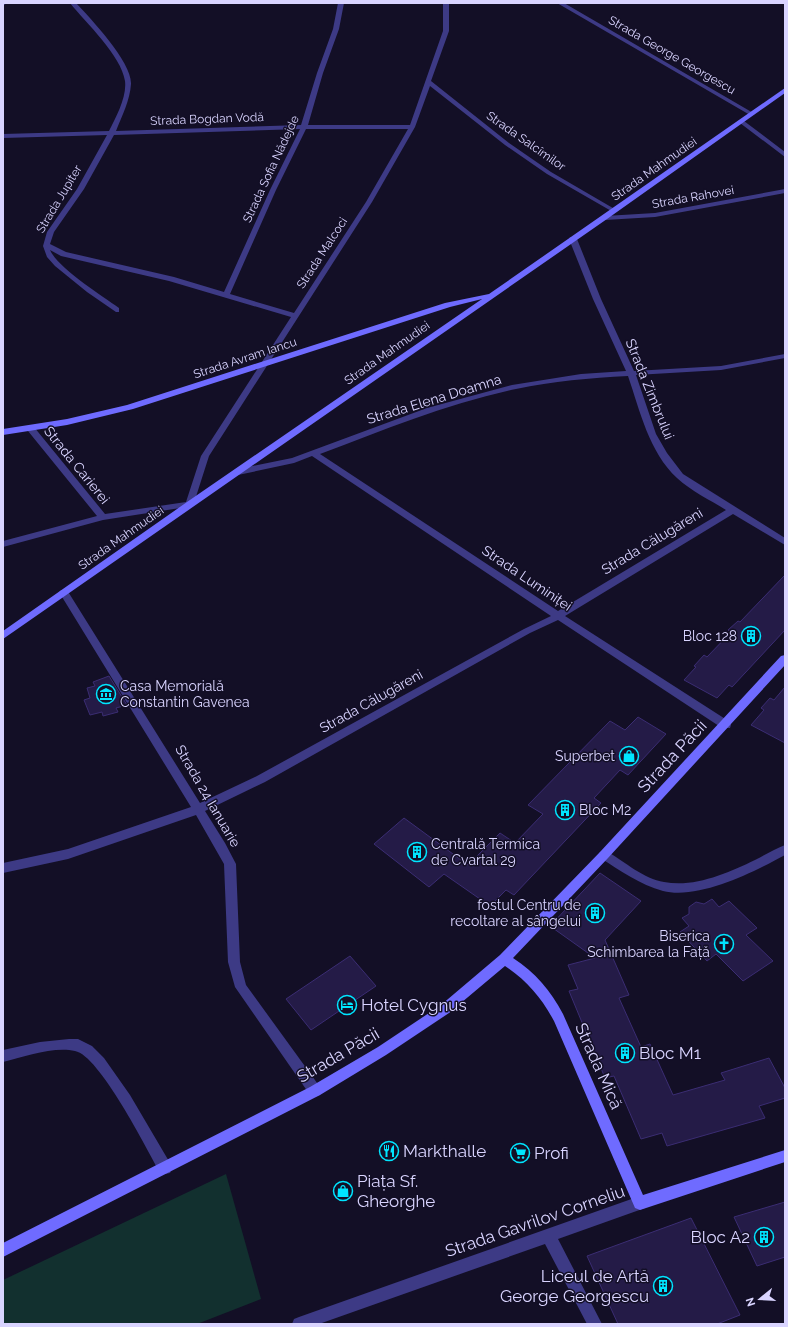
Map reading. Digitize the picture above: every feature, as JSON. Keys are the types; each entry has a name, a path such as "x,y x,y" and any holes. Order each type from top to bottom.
{"street":[{"name":"Strada Jupiter","path":"73,3 121,63 128,81 127,97 112,133 67,210 50,234 47,240 47,245 64,254 171,279 296,316"},
{"name":"Strada Sofia Nădejde","path":"226,295 273,190 304,127 320,73 336,29 341,3"},
{"name":"Strada Malcoci","path":"190,504 205,456 369,202 412,127 446,31 446,3"},
{"name":"Strada George Georgescu","path":"560,3 752,114"},
{"name":"Strada Salcîmilor","path":"428,82 507,144 549,173 615,211"},
{"name":"Strada Mahmudiei","path":"3,636 190,504 605,218 785,90"},
{"path":"742,122 785,154"},
{"name":"Strada Bogdan Vodă","path":"3,136 304,127 412,127"},
{"name":"Strada Rahovei","path":"605,218 655,215 785,191"},
{"name":"Strada Zimbrului","path":"573,239 597,299 630,371 652,434 663,454 680,476 785,542"},
{"path":"47,245 50,256 56,262 116,310"},
{"name":"Strada Avram Iancu","path":"3,432 31,429 130,407 448,305 491,296"},
{"name":"Strada Elena Doamna","path":"238,472 294,460 430,410 515,387 582,376 630,371 721,368 785,356"},
{"name":"Strada Carierei","path":"31,429 103,517"},
{"name":"Strada Luminiței","path":"313,453 650,677 726,725"},
{"path":"3,544 103,517 190,504"},
{"name":"Strada Călugăreni","path":"3,868 68,854 199,809 261,779 527,631 558,616 733,510"},
{"name":"Strada 24 Ianuarie","path":"64,592 199,809 230,864 234,962 241,987 315,1091"},
{"name":"Strada Păcii","path":"3,1250 315,1091 382,1052 444,1009 504,959 604,855 785,660"},
{"path":"604,855 653,883 664,887 678,888 697,886 727,876 759,864 785,850"},
{"name":"Strada Mică","path":"504,959 529,975 545,992 559,1018 640,1203"},
{"path":"3,1056 55,1046 80,1045 93,1053 110,1075 165,1168"},
{"name":"Strada Gavrilov Corneliu","path":"299,1324 640,1203 785,1156"},
{"path":"548,1235 595,1324"}],"green space":[{"path":"226,1174 261,1299 197,1324 3,1324 3,1280"}],"building":[{"name":"Bloc 128","path":"785,575 785,630 732,687 729,685 717,698 684,680 696,667 694,666 704,655 707,657 731,632 728,630 738,621 740,622"},
{"name":"Casa Memorială Constantin Gavenea","path":"109,676 127,705 116,708 118,712 103,716 102,712 90,715 84,700 90,698 87,688 95,686 93,682"},
{"path":"785,687 785,743 751,725 764,710 761,708 770,698 774,700"},
{"name":"Bloc M2","path":"638,717 666,734 628,775 620,770 594,798 601,803 514,895 506,890 490,906 444,874 429,887 374,844 404,818 468,865 500,833 515,843 543,814 528,805 610,721 625,730"},
{"name":"Bloc M1","path":"600,873 641,901 605,940 629,995 619,998 641,1047 650,1044 673,1095 725,1080 721,1073 769,1058 785,1088 785,1098 759,1106 765,1118 667,1146 662,1133 641,1139 614,1076 605,1078 569,991 578,989 568,965 595,958 550,926"},
{"name":"Biserica Schimbarea la Față","path":"712,899 719,907 729,901 757,928 746,935 773,961 743,981 716,954 707,961 680,932 689,926 682,918 689,914 689,907 696,902 704,904"},
{"name":"Hotel Cygnus","path":"350,956 376,986 311,1030 286,999"},
{"name":"Bloc A2","path":"785,1202 785,1257 757,1266 734,1217"},
{"name":"Liceul de Artă George Georgescu","path":"691,1218 740,1315 717,1324 618,1324 587,1256"}],"place":[{"name":"Bloc 128","path":"751,636"},
{"name":"Casa Memorială Constantin Gavenea","path":"106,694"},
{"name":"Superbet","path":"629,756"},
{"name":"Bloc M2","path":"565,810"},
{"name":"Centrală Termica de Cvartal 29","path":"417,852"},
{"name":"fostul Centru de recoltare al sângelui","path":"595,913"},
{"name":"Biserica Schimbarea la Față","path":"724,944"},
{"name":"Hotel Cygnus","path":"347,1005"},
{"name":"Bloc M1","path":"625,1053"},
{"name":"Markthalle","path":"389,1151"},
{"name":"Profi","path":"520,1153"},
{"name":"Piața Sf. Gheorghe","path":"343,1191"},
{"name":"Bloc A2","path":"764,1237"},
{"name":"Liceul de Artă George Georgescu","path":"663,1286"}]}
